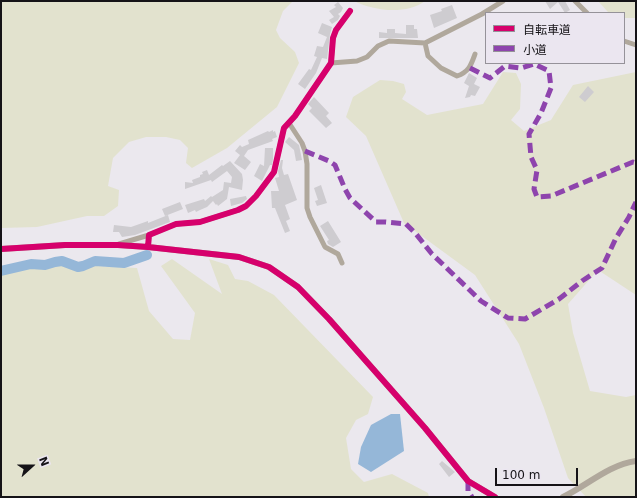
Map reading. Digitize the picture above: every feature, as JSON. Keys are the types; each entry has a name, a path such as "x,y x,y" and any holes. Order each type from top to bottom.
{"street":[{"path":"485,12 503,1"},
{"path":"576,1 586,12"},
{"path":"118,245 176,224 200,222 246,206 256,196 274,172 284,128 331,63 333,38 336,30 350,11"},
{"path":"331,63 357,61 367,58 378,46 389,41 425,43 485,12"},
{"path":"625,41 636,45"},
{"path":"425,43 428,56 441,68 457,76 472,66 476,54"},
{"path":"289,123 302,143 305,151 307,164 307,208 310,217 325,247 338,254 342,263"},
{"path":"148,247 149,235"},
{"path":"1,249 65,245 118,245 148,247 239,257 269,267 298,287 329,319 425,428 468,481 495,497"},
{"path":"563,497 588,483 608,469 621,464 636,461"}],"green space":[{"path":"1,1 293,1 283,11 276,30 280,38 295,52 299,63 277,107 227,148 192,168 186,163 188,148 180,140 166,137 146,137 129,142 113,158 108,186 119,190 118,206 104,216 87,216 37,227 1,228"},
{"path":"354,1 425,1 409,8 390,10 371,7"},
{"path":"598,1 636,1 636,18 625,18 625,12 608,12"},
{"path":"503,72 516,73 521,84 520,109 511,120 524,131 551,120 573,85 636,72 636,295 598,270 568,304 573,333 590,391 626,397 636,395 636,497 586,497 568,478 544,408 519,344 475,275 404,223 366,136 346,117 353,97 380,80 404,84 406,92 402,99 427,115 483,104"},
{"path":"172,259 222,294 209,259 228,265 235,279 248,281 274,295 373,397 368,414 356,420 346,438 351,469 364,482 392,474 428,493 429,497 1,497 1,269 79,265 137,268 149,311 173,339 190,340 195,313 161,266"}],"water":[{"path":"391,414 400,414 404,451 371,472 358,464 361,447 371,425"}],"building":[{"path":"545,1 565,1 570,10 564,12 558,2 550,9"},
{"path":"338,2 343,8 338,14 340,16 338,20 332,24 329,20 334,17 329,11 336,7 334,5"},
{"path":"452,5 457,18 434,28 430,15 442,11 441,9"},
{"path":"322,23 332,27 327,59 322,58 316,73 305,89 298,84 309,69 311,70 317,57 314,56 317,46 323,47 327,37 318,33"},
{"path":"406,25 414,25 414,29 417,29 418,38 379,38 379,32 387,33 387,29 395,29 395,33 406,34"},
{"path":"469,73 477,78 474,84 480,87 475,96 471,95 470,97 465,98 469,86 464,83"},
{"path":"588,86 594,92 585,102 579,97"},
{"path":"314,97 329,113 326,116 332,123 326,128 309,111 312,108 308,104"},
{"path":"273,130 273,132 275,131 277,137 272,139 273,141 248,150 244,156 251,162 245,170 234,163 240,155 235,151 240,145 242,147 249,144 248,140"},
{"path":"289,137 299,145 302,160 296,161 294,150 285,142"},
{"path":"265,148 273,148 273,159 272,165 270,165 262,181 254,176 260,164 264,166"},
{"path":"281,160 283,160 282,168 284,175 288,174 297,200 285,205 290,219 286,221 290,231 285,233 275,208 272,208 271,191 279,191 275,178 279,177 278,171"},
{"path":"230,161 242,174 242,190 229,187 227,199 218,206 213,201 207,207 196,212 195,210 188,213 185,205 204,199 205,201 211,196 212,197 223,190 224,182 231,183 232,177 227,171 212,182 211,180 185,189 185,182 193,183 192,180 200,177 200,175 203,174 202,172 207,170 209,175"},
{"path":"321,185 327,203 317,206 315,201 318,200 314,188"},
{"path":"246,196 247,199 242,203 231,206 230,199"},
{"path":"180,202 183,209 165,216 162,209"},
{"path":"168,215 170,222 135,235 122,237 119,232 113,232 114,225 131,227 148,221 148,223"},
{"path":"328,221 341,242 333,247 328,244 327,241 329,240 320,226"},
{"path":"442,461 455,472 449,477 439,464"}],"waterway":[{"path":"1,271 31,264 45,265 62,261 78,267 95,261 124,263 147,255"}],"marked path":[{"path":"470,68 490,78 505,66 521,68 534,64 549,71 551,88 541,113 529,134 531,157 537,170 534,189 537,197 551,196 633,162 636,163"},
{"path":"305,151 335,165 350,198 376,222 406,224 432,254 481,301 508,318 525,319 559,299 602,268 616,238 636,202"},
{"path":"468,481 468,491 472,497"}],"cycle path":[{"path":"148,247 149,235 176,224 200,222 238,210 246,206 256,196 274,172 284,128 295,116 331,63 333,38 336,30 350,11"},
{"path":"1,249 65,245 118,245 148,247 239,257 269,267 298,287 329,319 425,428 468,481 495,497"}]}
